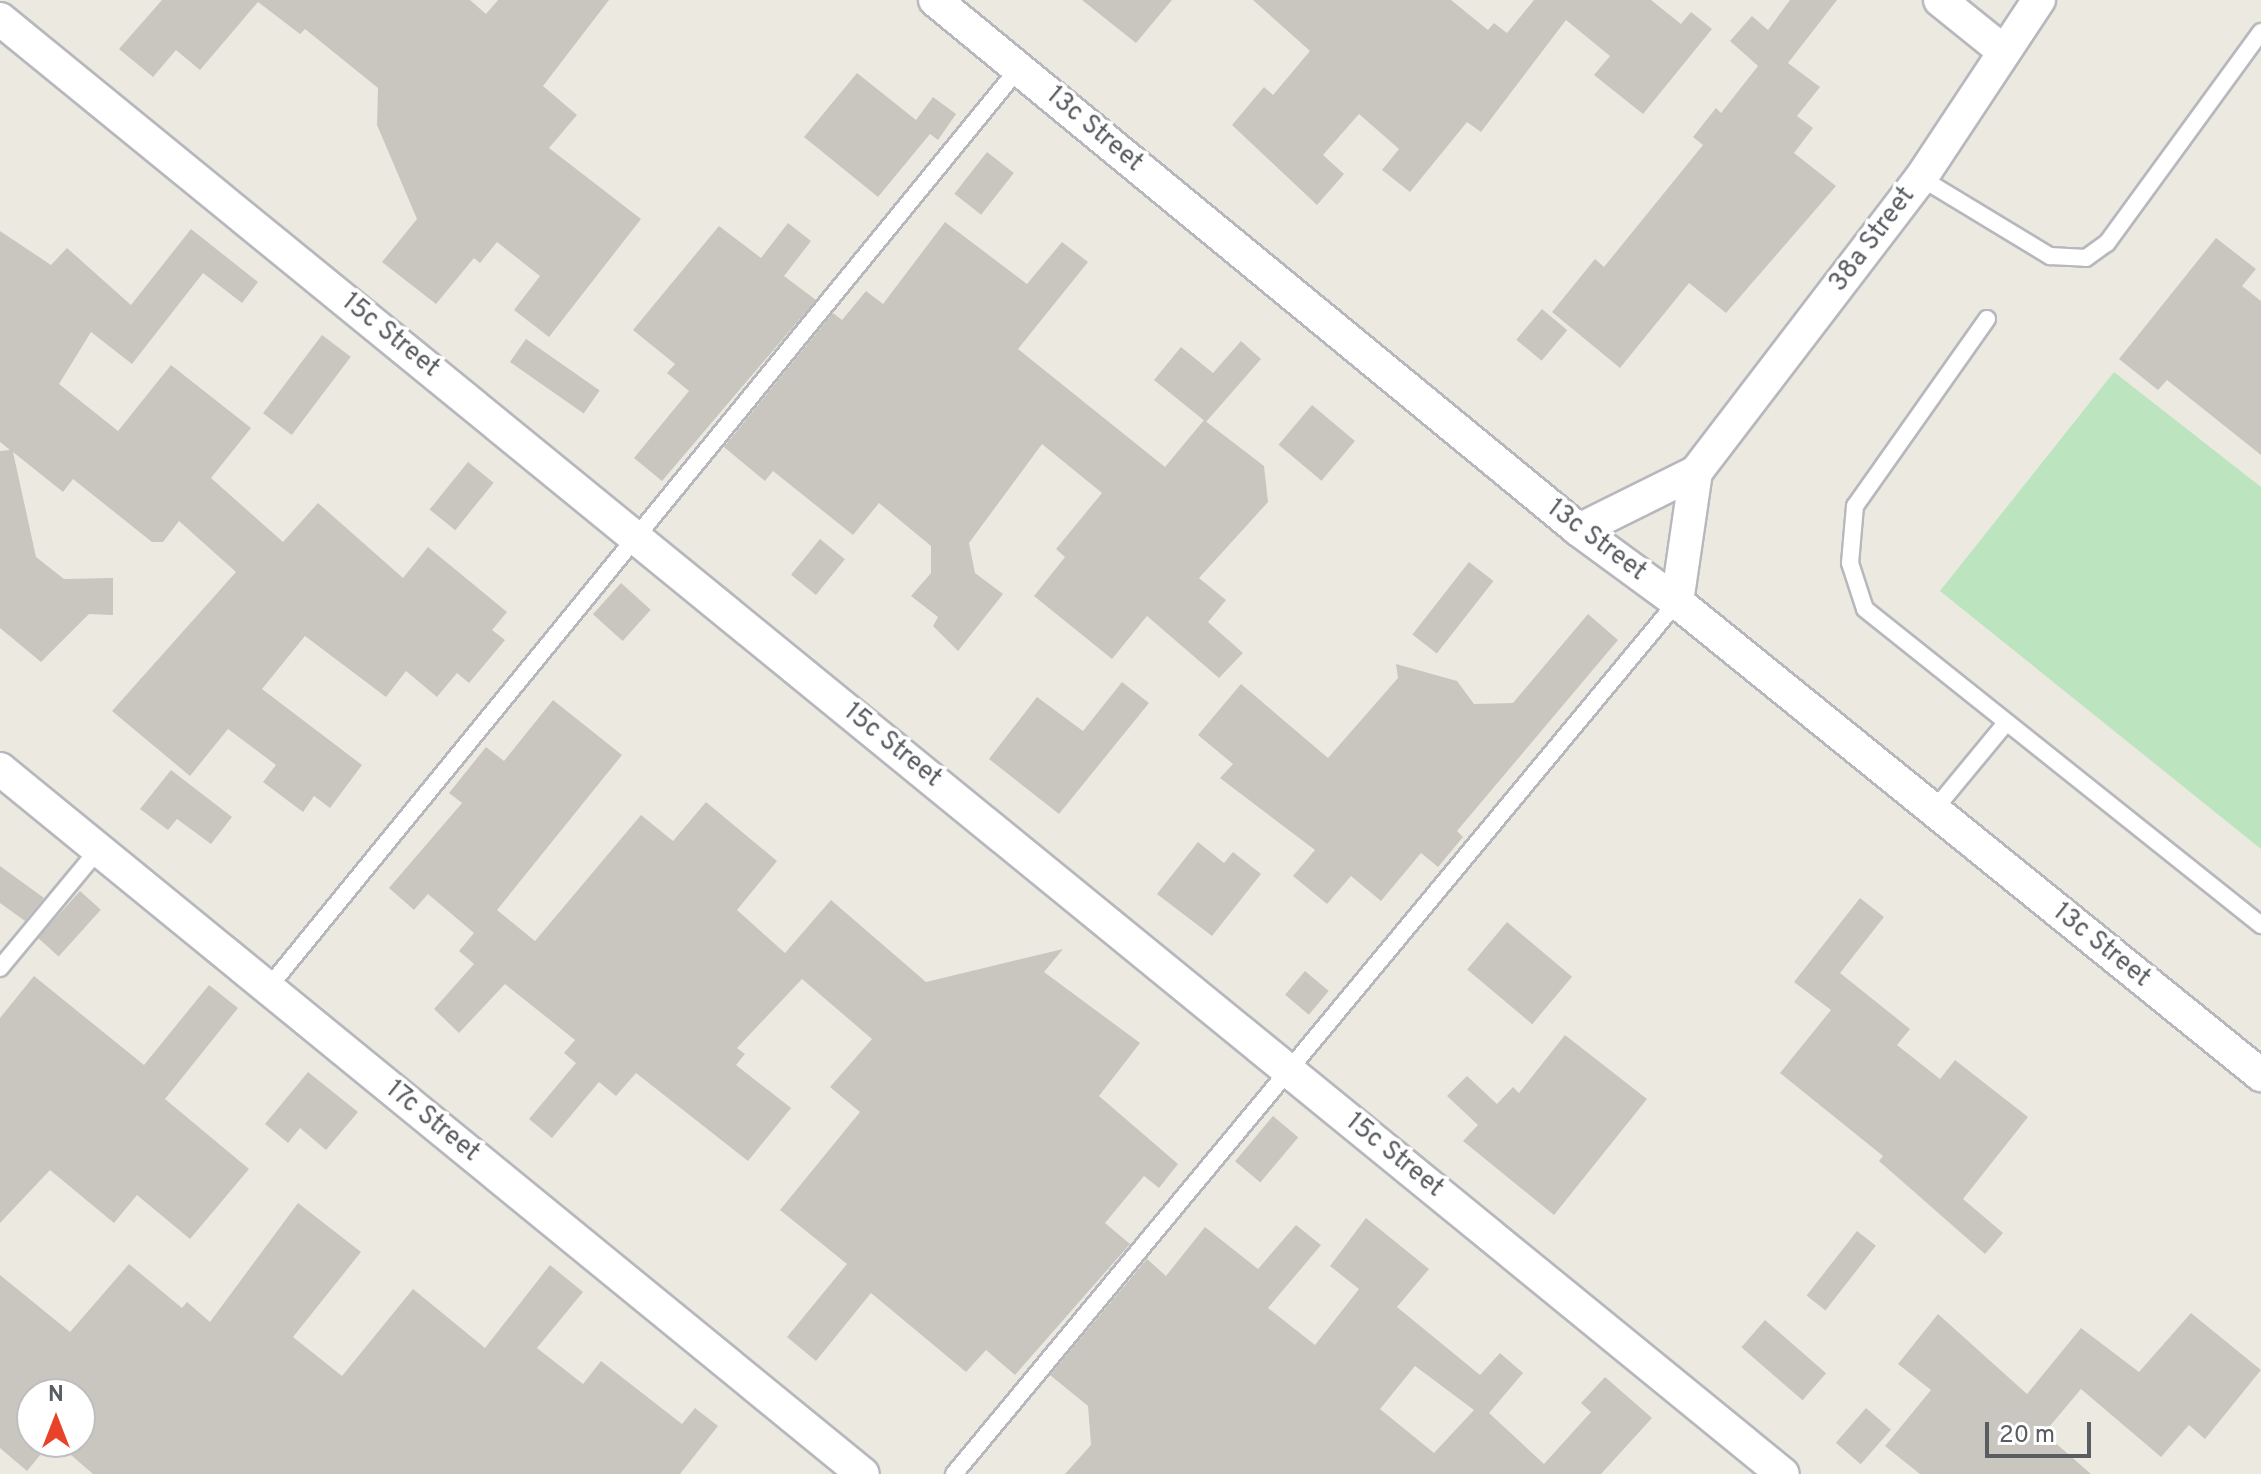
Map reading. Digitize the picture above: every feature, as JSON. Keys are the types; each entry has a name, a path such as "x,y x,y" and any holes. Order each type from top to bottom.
{"street":[{"path":"1940,0 2002,50"},
{"name":"38a Street","path":"1579,530 1696,472 1921,178 2002,50 2039,0"},
{"name":"13c Street","path":"940,1 1579,530 1677,602 2261,1075"},
{"name":"15c Street","path":"0,19 1783,1474"},
{"name":"38a Street","path":"1677,602 1696,472"},
{"name":"17c Street","path":"0,769 863,1474"}],"lane":[{"path":"1921,178 2050,256 2086,258 2107,243 2261,32"},
{"path":"268,988 1019,68"},
{"path":"1987,319 1866,486 1849,532 1850,563 1865,609 2261,925"},
{"path":"954,1474 1677,602"},
{"path":"1934,810 2006,723"},
{"path":"0,968 98,850"}],"green space":[{"path":"2114,372 2261,487 2261,849 1940,591"}],"building":[{"path":"162,0 470,0 486,14 498,0 609,0 543,86 577,115 549,148 641,219 549,337 514,310 540,276 497,242 480,263 474,258 436,304 382,262 417,219 377,125 378,88 305,29 300,34 258,2 200,70 176,50 153,77 119,49"},
{"path":"1082,0 1172,0 1136,43"},
{"path":"1253,0 1451,0 1488,30 1494,23 1507,33 1534,0 1651,0 1681,24 1691,12 1712,29 1643,114 1594,75 1610,56 1566,20 1481,132 1467,122 1410,192 1382,170 1399,149 1359,114 1323,155 1344,174 1317,205 1232,125 1264,87 1273,95 1310,51"},
{"path":"1790,0 1837,0 1788,63 1820,87 1797,116 1813,128 1794,153 1836,186 1726,313 1689,283 1620,368 1552,312 1595,259 1604,267 1703,145 1693,137 1716,108 1721,113 1758,66 1730,41 1752,16 1768,30"},
{"path":"857,73 916,120 933,97 956,114 938,140 930,134 878,197 804,137"},
{"path":"987,152 1014,173 981,215 954,194"},
{"path":"945,222 1027,284 1062,242 1088,262 1018,349 1165,467 1204,420 1264,466 1268,502 1199,578 1226,600 1208,622 1243,653 1219,678 1147,616 1112,659 1034,596 1065,557 1056,549 1102,493 1042,444 969,543 975,573 1003,594 958,651 933,626 938,617 911,596 931,573 931,546 879,503 853,535 773,471 765,481 724,447 833,313 842,320 866,291 883,304"},
{"path":"788,223 811,241 784,276 816,300 662,481 634,458 689,391 667,373 675,364 633,330 719,226 761,258"},
{"path":"191,229 258,282 242,303 203,273 132,364 91,332 59,384 118,431 171,365 251,428 211,478 283,542 318,503 403,578 428,547 507,612 492,630 505,640 469,683 457,673 437,697 406,671 386,697 305,636 262,689 362,765 330,808 314,796 303,812 263,782 276,765 228,729 190,776 112,711 236,572 179,521 163,542 152,542 73,479 63,492 13,452 36,557 64,579 113,578 113,615 89,614 41,662 0,628 0,451 10,450 0,442 0,231 51,265 67,248 131,305"},
{"path":"2216,238 2256,269 2242,286 2261,301 2261,455 2167,380 2158,390 2119,359"},
{"path":"1542,309 1567,330 1542,361 1516,340"},
{"path":"322,335 351,357 292,435 263,413"},
{"path":"526,339 600,391 584,414 510,362"},
{"path":"1241,341 1261,359 1206,422 1154,380 1181,347 1213,373"},
{"path":"1312,405 1355,441 1321,481 1279,445"},
{"path":"468,462 494,483 455,530 430,509"},
{"path":"820,539 845,559 816,595 791,575"},
{"path":"1469,562 1493,581 1437,654 1412,634"},
{"path":"621,583 651,610 623,641 593,614"},
{"path":"1588,614 1618,640 1457,831 1463,837 1438,867 1421,853 1381,901 1351,876 1327,904 1293,876 1315,850 1220,778 1233,764 1198,735 1241,684 1328,758 1398,678 1396,664 1457,681 1474,704 1513,703"},
{"path":"1122,682 1149,703 1059,814 989,759 1037,697 1083,731"},
{"path":"553,700 622,755 497,910 535,941 641,815 673,841 706,802 777,861 737,910 785,953 831,900 926,982 1063,949 1044,972 1140,1043 1099,1096 1178,1164 1159,1188 1144,1176 1105,1223 1130,1244 1015,1375 986,1350 966,1372 871,1293 816,1361 787,1337 847,1264 780,1210 860,1112 830,1087 872,1039 802,979 737,1048 745,1054 736,1065 791,1108 748,1161 636,1073 616,1096 599,1082 552,1138 529,1119 576,1063 564,1053 575,1040 505,984 459,1033 434,1009 474,964 459,951 474,933 428,894 414,910 389,888 462,803 449,793 486,747 504,761"},
{"path":"171,770 232,817 211,844 177,819 168,830 140,809"},
{"path":"1198,842 1224,863 1233,852 1261,874 1212,936 1157,894"},
{"path":"0,866 44,898 25,921 0,903"},
{"path":"80,891 101,910 59,957 38,938"},
{"path":"1860,898 1884,917 1840,973 1910,1029 1897,1045 1940,1079 1955,1060 2028,1117 1963,1199 2003,1233 1985,1254 1879,1161 1883,1156 1780,1073 1831,1010 1794,982"},
{"path":"1507,922 1572,977 1532,1024 1467,969"},
{"path":"1305,971 1329,991 1309,1015 1285,995"},
{"path":"34,976 144,1065 209,985 238,1008 165,1099 249,1169 190,1239 137,1195 114,1223 50,1170 0,1223 0,1018"},
{"path":"1565,1035 1647,1099 1554,1215 1463,1141 1478,1125 1447,1096 1467,1076 1497,1104 1513,1087 1519,1093"},
{"path":"308,1072 358,1112 326,1150 300,1128 288,1143 265,1124"},
{"path":"1273,1116 1298,1137 1260,1182 1235,1161"},
{"path":"298,1203 361,1252 293,1337 342,1376 413,1289 485,1348 550,1265 583,1292 537,1348 583,1384 601,1361 682,1424 695,1408 718,1426 680,1474 93,1474 74,1458 96,1458 96,1378 16,1378 16,1458 38,1458 27,1471 0,1448 0,1275 70,1332 129,1264 182,1308 187,1302 210,1322"},
{"path":"1366,1218 1429,1269 1397,1307 1480,1375 1500,1353 1523,1373 1489,1413 1544,1464 1591,1412 1581,1403 1605,1377 1652,1418 1601,1474 1065,1474 1091,1445 1088,1406 1050,1375 1147,1259 1166,1276 1205,1227 1258,1269 1296,1225 1321,1245 1268,1308 1315,1345 1359,1289 1330,1266","holes":["1415,1366 1474,1410 1434,1453 1380,1409"]},
{"path":"1857,1231 1876,1246 1825,1310 1807,1296"},
{"path":"2191,1313 2261,1370 2205,1439 2189,1425 2161,1457 2081,1389 2044,1433 2091,1474 1920,1474 1885,1446 1931,1390 1898,1364 1938,1314 2027,1394 2081,1328 2139,1372"},
{"path":"1765,1320 1826,1373 1803,1400 1741,1347"},
{"path":"1866,1408 1891,1430 1861,1464 1836,1443"}]}
